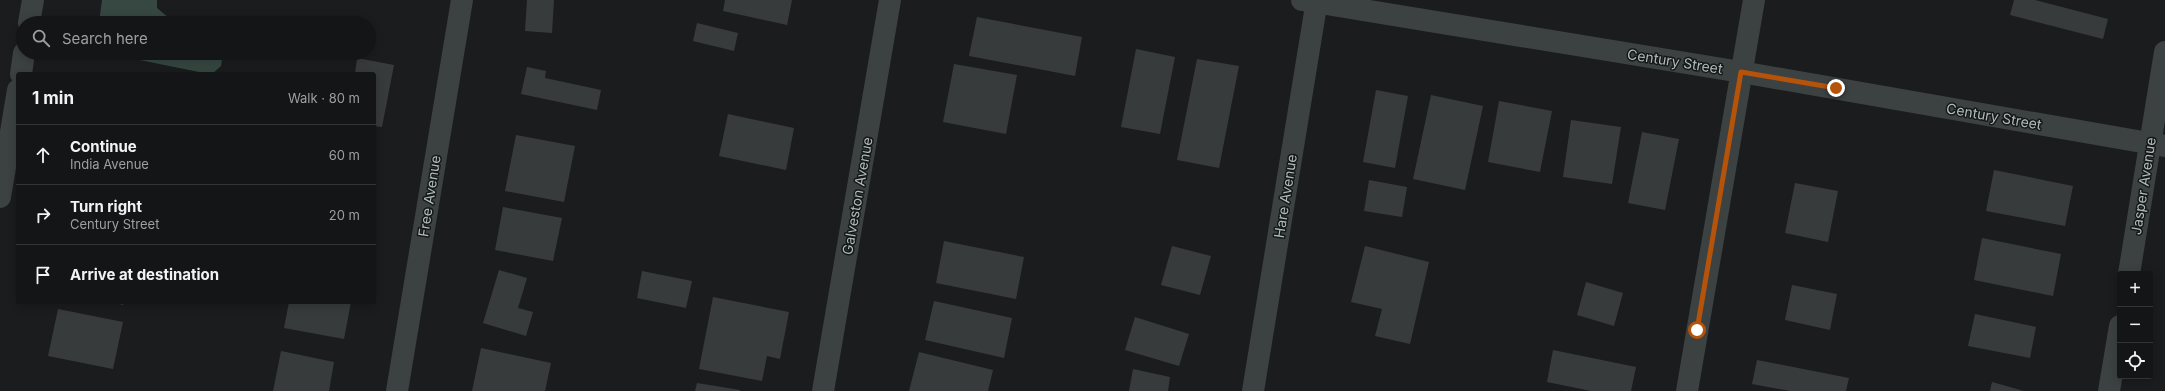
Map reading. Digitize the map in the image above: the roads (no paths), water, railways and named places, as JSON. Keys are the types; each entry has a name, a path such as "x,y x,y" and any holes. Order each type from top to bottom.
{"street":[{"path":"30,16 33,0"},
{"name":"Free Avenue","path":"397,391 462,0"},
{"name":"Galveston Avenue","path":"823,391 890,0"},
{"path":"1687,391 1754,0"},
{"name":"Century Street","path":"1312,1 1741,72 2158,145"},
{"name":"Hare Avenue","path":"1253,391 1312,1"},
{"name":"Jasper Avenue","path":"2130,271 2158,145 2165,52"},
{"path":"21,72 23,60"},
{"path":"0,196 16,102"},
{"path":"2109,391 2117,343"}]}
